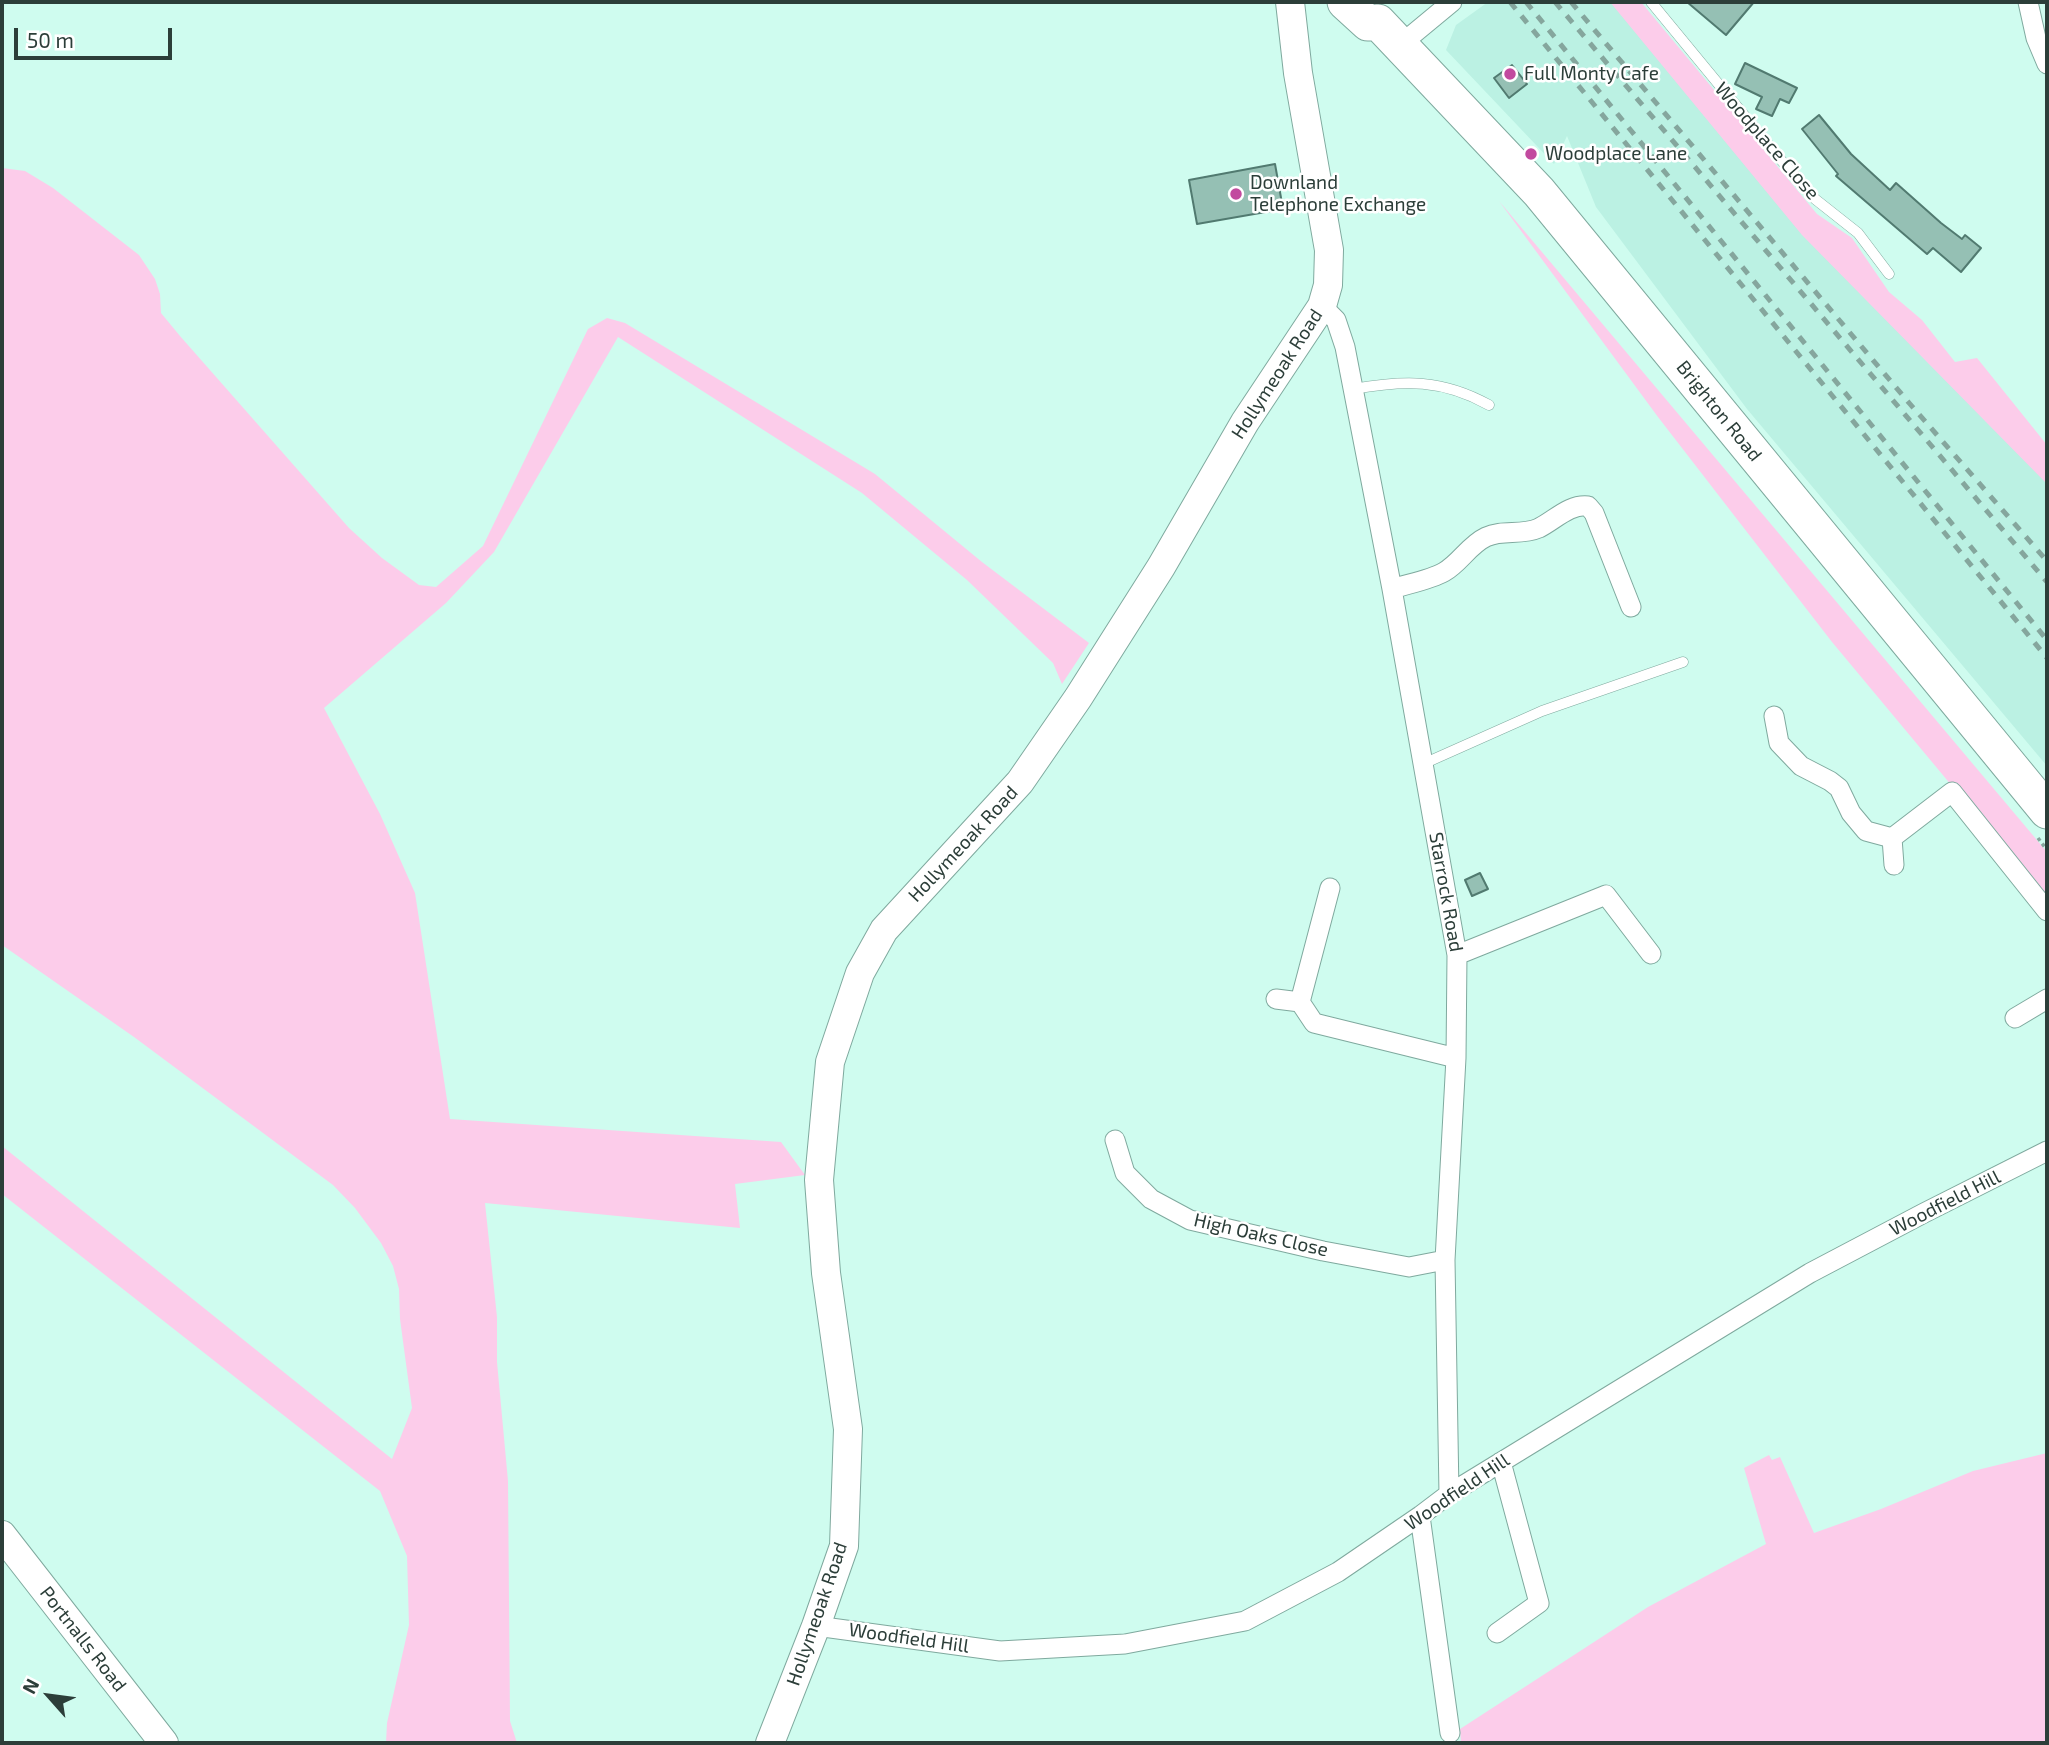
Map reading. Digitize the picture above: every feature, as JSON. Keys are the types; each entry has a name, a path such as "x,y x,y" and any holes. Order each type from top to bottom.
{"highway":[{"name":"Brighton Road","path":"1345,2 1368,23 1384,23 1539,192 2047,811"}],"street":[{"name":"Hollymeoak Road","path":"770,1743 844,1546 848,1429 826,1273 819,1180 830,1062 860,974 884,930 1020,782 1161,568 1245,422 1322,306 1328,285 1329,250 1298,73 1290,2"},
{"path":"1384,23 1452,2"},
{"path":"2028,2 2036,38 2047,64"},
{"name":"Starrock Road","path":"1322,306 1336,320 1345,347 1392,589 1457,955 1456,1058 1445,1261 1449,1493"},
{"path":"1392,589 1444,572 1478,541 1489,535 1499,532 1522,534 1579,505 1588,506 1594,513 1631,607"},
{"path":"1774,716 1779,743 1786,751 1801,766 1839,788 1851,813 1866,831 1892,838"},
{"path":"1892,838 1952,792 2047,911"},
{"path":"1892,838 1894,865"},
{"path":"1330,888 1300,1002 1314,1023 1456,1058"},
{"path":"1457,955 1606,895 1651,954"},
{"path":"1276,999 1300,1002"},
{"path":"2015,1018 2047,999"},
{"name":"High Oaks Close","path":"1115,1140 1125,1173 1151,1199 1190,1220 1323,1251 1409,1267 1445,1261"},
{"name":"Woodfield Hill","path":"816,1626 999,1651 1125,1644 1245,1621 1338,1572 1420,1517 1449,1493 1810,1273 2047,1151"},
{"path":"1497,1633 1539,1603 1500,1462"},
{"path":"1420,1517 1450,1733"},
{"name":"Portnalls Road","path":"2,1535 164,1743"}],"lane":[{"name":"Woodplace Close","path":"1651,2 1781,160 1815,199 1858,233 1888,274"},
{"path":"1353,389 1393,383 1417,383 1460,391 1489,405"},
{"path":"1423,764 1542,712 1684,662"}],"shaded area":[{"path":"1488,2 1614,2 2047,481 2047,766 1747,409 1596,207 1567,136 1554,164 1446,50 1456,25"},
{"path":"1610,2 1641,2 1817,214 1852,238 1889,292 1922,320 1955,362 1977,358 2047,445 2047,484 1802,235"},
{"path":"2,168 25,171 53,188 139,255 155,279 160,294 161,313 180,336 349,528 382,558 419,585 436,587 483,546 588,329 607,318 625,323 875,474 982,562 1089,643 1062,684 1053,663 967,580 862,493 618,337 494,552 446,603 324,708 380,814 415,893 450,1119 781,1142 805,1175 735,1184 740,1228 485,1203 497,1317 497,1362 508,1481 510,1721 517,1743 386,1743 387,1723 409,1625 407,1556 380,1491 2,1194 2,1146 392,1459 412,1408 400,1319 399,1289 393,1266 381,1243 355,1208 333,1185 134,1037 2,945"},
{"path":"1499,201 2047,852 2047,900 1832,642 1658,417"},
{"path":"2047,1453 2047,1743 1461,1743 1460,1729 1648,1607 1766,1544 1744,1468 1769,1455 1772,1460 1780,1457 1814,1533 1973,1471"}],"building":[{"path":"1687,2 1754,2 1726,35"},
{"path":"1745,63 1797,88 1789,103 1780,99 1772,116 1756,109 1762,97 1735,84"},
{"name":"Full Monty Cafe","path":"1512,65 1527,84 1509,98 1494,78"},
{"path":"1819,115 1851,154 1890,190 1896,183 1941,223 1962,239 1965,235 1981,248 1961,272 1933,248 1927,254 1836,176 1838,174 1802,129"},
{"name":"Downland Telephone Exchange","path":"1275,164 1283,209 1197,224 1189,180"},
{"path":"1480,873 1488,889 1472,896 1465,880"}],"railway":[{"path":"1510,2 2047,658"},
{"path":"1526,2 2047,640"},
{"path":"1555,2 2047,582"},
{"path":"1571,2 1910,404 2047,561"}],"place":[{"name":"Full Monty Cafe","path":"1510,74"},
{"name":"Woodplace Lane","path":"1531,154"},
{"name":"Downland Telephone Exchange","path":"1236,194"}]}
